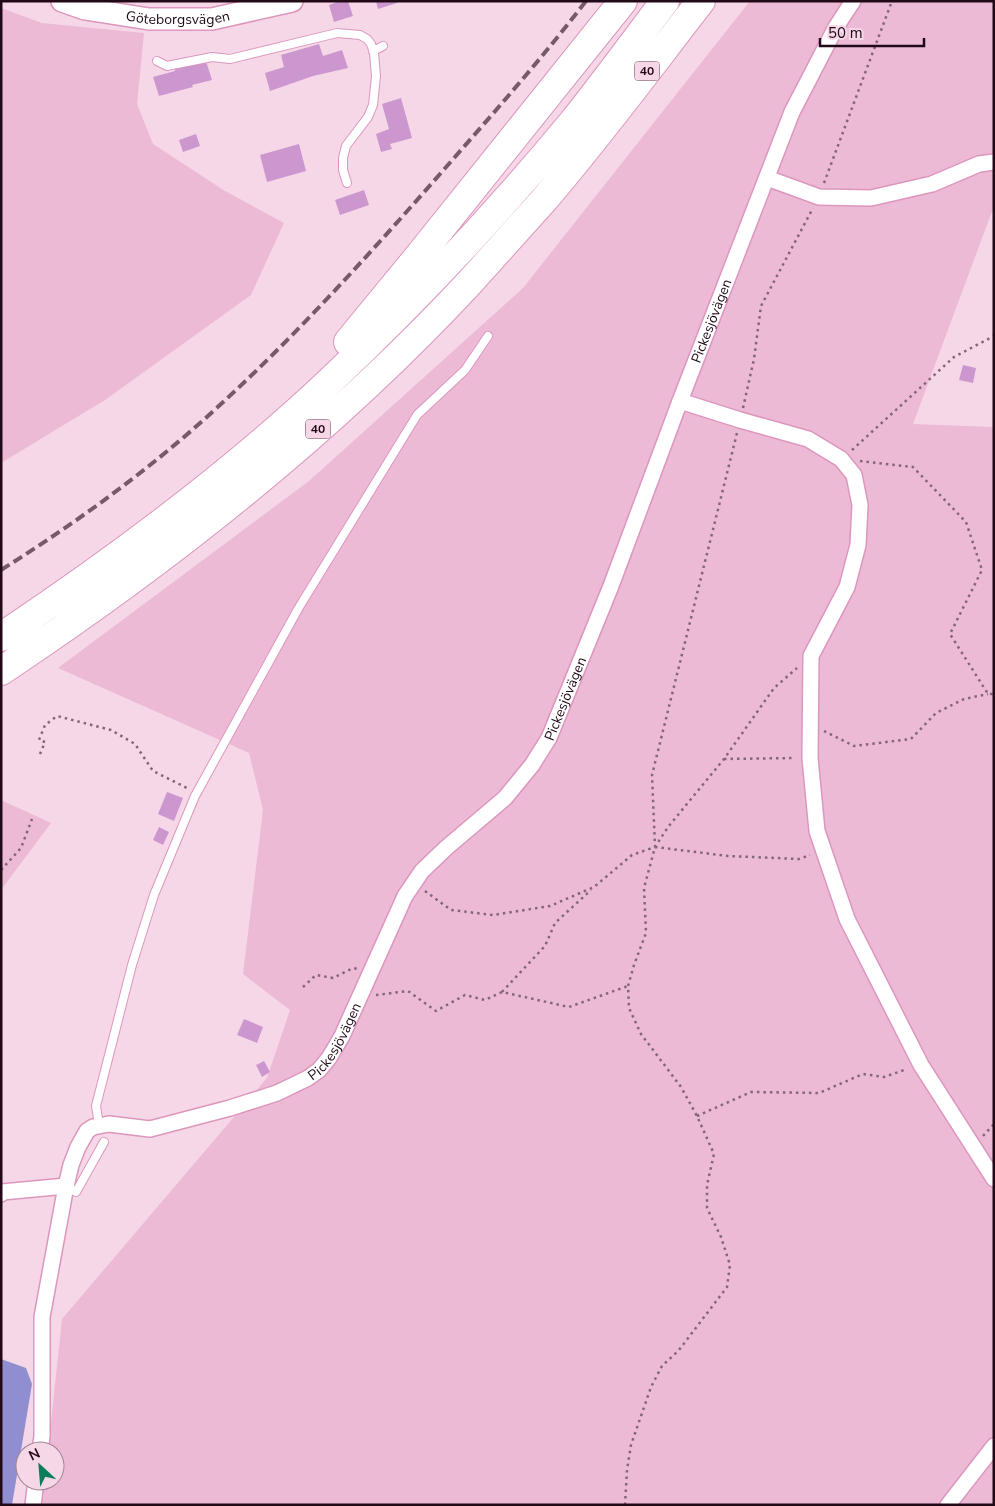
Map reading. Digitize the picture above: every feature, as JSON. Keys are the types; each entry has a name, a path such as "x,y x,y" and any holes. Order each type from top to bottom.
{"highway":[{"path":"200,493 355,335 623,1"},
{"name":"40","path":"1,637 54,602 143,538 239,462 326,385 446,265 572,122 665,1"},
{"name":"40","path":"1,671 72,624 161,558 258,482 347,403 469,282 543,200 593,140 701,1"}],"street":[{"name":"Göteborgsvägen","path":"68,2 85,9 149,19 212,19 292,1"},
{"name":"Pickesjövägen","path":"99,1125 109,1124 150,1129 230,1108 277,1093 319,1070 329,1058 342,1036 405,896 422,871 446,848 506,798 532,765 549,738 611,586 680,401 792,112 836,27 853,1"},
{"path":"767,178 819,197 871,198 932,184 979,164 994,162"},
{"path":"680,401 808,440 841,459 854,475 860,505 858,545 847,587 811,656 810,758 817,831 847,919 920,1065 994,1179"},
{"path":"41,1441 42,1317 71,1165 84,1136 88,1131 99,1125"},
{"path":"1,1194 2,1192 66,1186"},
{"path":"948,1505 994,1446"},
{"path":"33,1505 35,1491"}],"lane":[{"path":"157,61 167,66 212,57 230,59 337,33 360,35 367,39 373,51 376,76 373,105 368,117 346,146 343,170 347,183"},
{"path":"373,51 383,46"},
{"path":"99,1125 96,1106 132,965 154,895 195,796 298,609 418,415 465,370 488,336"},
{"path":"66,1186 76,1192 104,1142"}],"path":[{"path":"841,459 954,357 994,336"},
{"path":"625,1505 626,1470 631,1445 650,1387 662,1366 679,1350 727,1287 730,1265 721,1237 707,1208 707,1185 714,1154 697,1116 681,1087 641,1034 629,1008 628,986 646,933 644,888 655,847 652,775 740,420"},
{"path":"841,459 914,467 966,522 982,570 950,634 988,694"},
{"path":"655,847 668,827 724,759 774,688 811,656"},
{"path":"810,732 822,730 854,746 911,738 936,713 964,700 994,694"},
{"path":"40,754 45,742 39,740 46,725 57,716 111,730 135,744 153,771 190,789 195,796"},
{"path":"724,759 810,758"},
{"path":"1,870 21,848 32,819"},
{"path":"359,997 408,990 436,1011 465,995 485,1000 502,992 545,946 556,924 594,887 632,855 655,847 728,856 799,859 824,851"},
{"path":"414,883 451,910 493,915 550,906 594,887"},
{"path":"303,988 316,975 334,978 353,968 369,973"},
{"path":"502,992 569,1007 628,986"},
{"path":"697,1116 751,1092 819,1093 863,1074 884,1077 920,1065"}],"shaded area":[{"path":"750,1 994,1 994,206 913,424 994,427 994,1505 42,1505 43,1491 65,1491 65,1441 49,1441 62,1319 267,1078 290,1010 243,974 263,810 249,753 58,668 309,481 523,288"},
{"path":"1,8 42,23 144,33 137,104 153,144 225,191 284,223 251,295 105,400 1,463"},
{"path":"1,800 51,823 1,890"},
{"path":"1,1359 26,1368 32,1384 23,1441 15,1441 15,1487 12,1505 1,1505"}],"building":[{"path":"340,1 348,1 353,16 334,22 329,5"},
{"path":"376,1 397,1 397,3 378,9"},
{"path":"319,44 323,56 342,50 348,68 313,76 270,91 265,73 284,67 281,55"},
{"path":"206,61 212,80 159,96 153,77"},
{"path":"401,98 412,138 390,144 392,149 381,152 376,134 389,129 382,104"},
{"path":"196,134 200,146 183,152 179,140"},
{"path":"299,144 306,171 267,182 260,155"},
{"path":"364,190 369,205 340,215 335,200"},
{"path":"963,365 976,368 973,383 959,380"},
{"path":"167,792 183,798 174,821 158,814"},
{"path":"159,827 169,832 163,845 153,840"},
{"path":"244,1019 263,1027 257,1043 237,1035"},
{"path":"264,1061 270,1072 262,1077 256,1065"}],"railway":[{"path":"1,570 82,516 160,457 209,415 270,358 328,298 412,205 514,89 586,1"}]}
